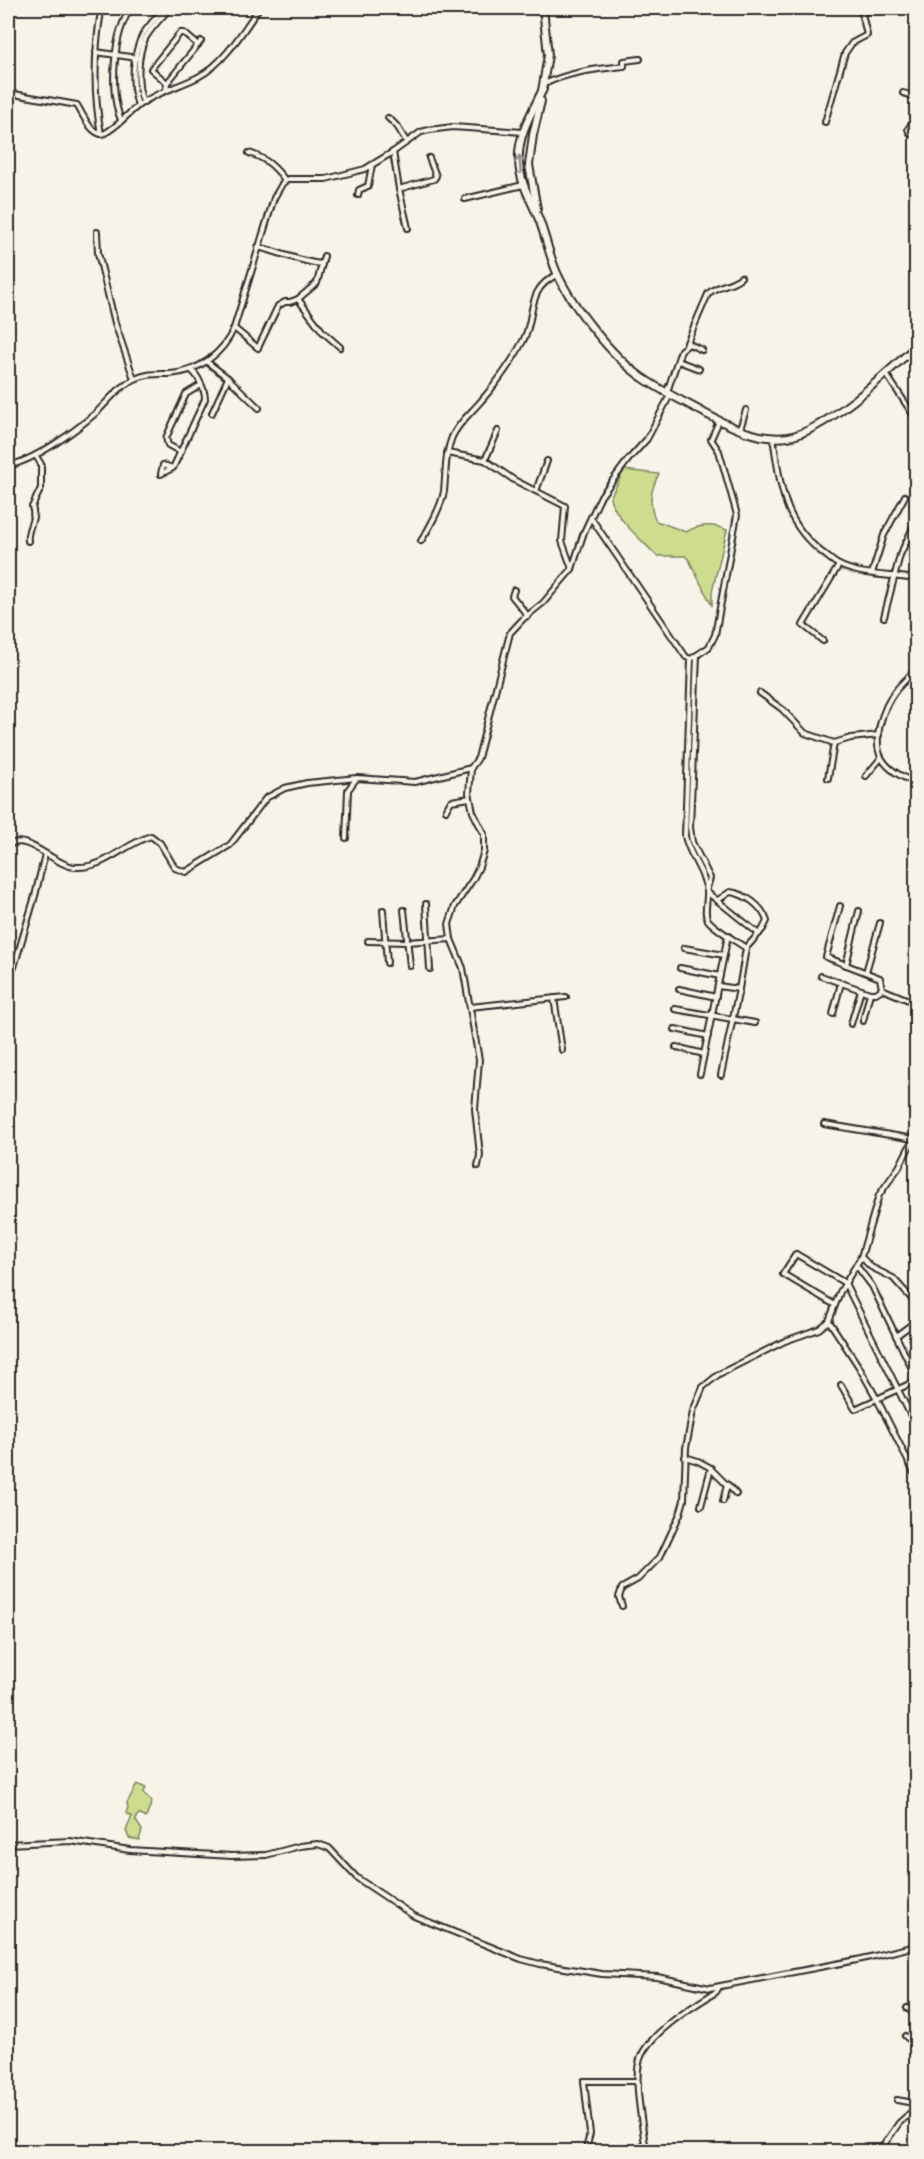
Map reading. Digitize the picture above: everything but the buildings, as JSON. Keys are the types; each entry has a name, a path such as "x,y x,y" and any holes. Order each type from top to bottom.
{"highway":[{"path":"538,219 530,165 533,135 548,55 543,8"},
{"path":"543,87 523,132 519,160 523,185 566,290 612,349 638,375 668,394 751,435 773,438 791,437 818,427 886,374 916,346"}],"street":[{"path":"121,120 116,98 116,56 121,25 131,8"},
{"path":"141,104 139,58 143,35 164,8"},
{"path":"139,58 147,37 170,8"},
{"path":"8,93 77,105 96,133 106,134 141,104 201,75 212,66 235,44 259,8"},
{"path":"825,122 845,53 852,43 867,35 862,14 872,8"},
{"path":"101,11 94,78 101,134"},
{"path":"166,90 167,83 200,43 180,33 165,51 151,69 167,83"},
{"path":"96,52 139,58"},
{"path":"543,87 560,77 581,71 624,66 624,61 640,59"},
{"path":"903,93 916,97"},
{"path":"916,117 908,129 916,136"},
{"path":"388,118 399,127 407,142"},
{"path":"8,466 36,456 95,414 113,394 135,379 146,375 191,370 207,362 223,347 234,328 274,198 285,180 335,177 372,165 420,132 437,128 523,132"},
{"path":"393,152 408,228"},
{"path":"249,153 270,163 285,180"},
{"path":"399,189 434,179 436,176 429,158"},
{"path":"358,195 359,190 368,186 372,165"},
{"path":"465,199 523,185"},
{"path":"97,232 100,260 115,323 135,379"},
{"path":"258,247 276,250 297,260 322,264"},
{"path":"234,328 258,348 278,306 298,298 317,283 324,256"},
{"path":"421,541 443,497 447,453 456,430 487,394 522,342 528,331 531,308 543,284 558,275"},
{"path":"478,1166 480,1155 475,1108 479,1060 463,968 451,939 451,914 476,873 484,851 484,834 473,812 469,784 471,768 478,758 501,672 507,639 514,628 543,603 572,569 591,518 608,484 652,432 668,394 681,350 686,345 711,290 735,283 741,277"},
{"path":"916,291 913,315 916,331"},
{"path":"298,298 322,332 340,347"},
{"path":"686,345 702,350"},
{"path":"678,361 699,369"},
{"path":"207,362 228,378 259,408"},
{"path":"173,468 206,399 195,373 191,370"},
{"path":"886,374 916,419"},
{"path":"212,413 228,378"},
{"path":"181,452 168,445 166,438 186,394 201,385"},
{"path":"740,430 746,410"},
{"path":"691,659 709,647 714,640 736,525 735,508 725,470 719,452 711,439 720,420"},
{"path":"485,460 498,431"},
{"path":"773,438 783,492 792,519 808,542 839,565 893,577 916,579"},
{"path":"447,453 485,460 565,506 562,541 572,569"},
{"path":"28,541 27,531 34,516 32,507 41,488 41,464 36,456"},
{"path":"536,491 547,461"},
{"path":"872,573 884,535 905,496"},
{"path":"591,518 686,657 691,659"},
{"path":"884,617 901,552 916,521"},
{"path":"823,641 803,625 839,565"},
{"path":"514,590 512,596 528,616"},
{"path":"697,655 690,826 692,842 710,878 707,891 706,916 708,920 746,948"},
{"path":"691,659 685,836 707,891 759,934"},
{"path":"916,669 892,696 885,712 878,744 881,758 891,769 916,783"},
{"path":"760,693 782,709 805,733 834,743 851,738 879,735"},
{"path":"828,778 834,743"},
{"path":"866,776 881,758"},
{"path":"8,846 13,842 23,842 72,867 103,862 132,844 151,836 160,843 175,868 186,872 230,845 244,830 260,805 276,792 307,783 357,778 415,782 471,768"},
{"path":"346,838 348,790 357,778"},
{"path":"446,810 451,801 470,798"},
{"path":"14,967 45,854"},
{"path":"718,900 727,893 735,893 756,905 763,912 767,921 746,948 721,1075"},
{"path":"426,904 430,969"},
{"path":"840,906 826,957 880,978 882,989"},
{"path":"383,910 387,963"},
{"path":"404,910 410,966"},
{"path":"846,965 859,911"},
{"path":"866,972 880,923"},
{"path":"700,1074 728,935"},
{"path":"368,941 387,943 451,939"},
{"path":"684,948 724,955"},
{"path":"680,968 720,976"},
{"path":"821,976 870,993 876,993 882,989"},
{"path":"833,1014 841,983"},
{"path":"718,986 739,989"},
{"path":"679,989 716,997"},
{"path":"882,989 916,1003"},
{"path":"851,1024 861,990"},
{"path":"863,1022 870,993"},
{"path":"470,1007 566,997"},
{"path":"554,999 562,1050"},
{"path":"675,1009 755,1023"},
{"path":"675,1029 708,1036"},
{"path":"676,1047 705,1054"},
{"path":"824,1124 914,1139"},
{"path":"622,1606 619,1597 622,1588 638,1579 660,1557 680,1514 684,1500 685,1457 693,1411 706,1383 785,1341 819,1329 829,1321 844,1283 861,1257 876,1200 899,1167 916,1134"},
{"path":"835,1305 783,1274 796,1254 844,1283 916,1426"},
{"path":"861,1257 871,1267 893,1278 911,1298"},
{"path":"842,1385 855,1409 899,1390 916,1379 872,1286 856,1265"},
{"path":"829,1321 860,1367 914,1473"},
{"path":"896,1336 912,1324 916,1325"},
{"path":"685,1457 711,1468 736,1494"},
{"path":"700,1506 711,1468"},
{"path":"723,1501 727,1485"},
{"path":"8,1844 70,1841 130,1850 240,1856 266,1855 318,1844 333,1851 357,1878 414,1916 521,1959 602,1974 657,1977 701,1988 862,1959 914,1946 916,1951"},
{"path":"646,2151 638,2065 642,2054 666,2026 716,1992 720,1986"},
{"path":"907,2008 916,2015"},
{"path":"905,2036 916,2045"},
{"path":"587,2151 590,2134 584,2081 635,2082 639,2085"},
{"path":"897,2100 916,2102"},
{"path":"879,2151 899,2122 916,2108"},
{"path":"633,2151 645,2144"}],"green space":[{"path":"624,470 659,474 651,498 656,521 686,532 696,527 706,526 727,530 712,592 712,606 685,556 657,556 618,515 610,498"},
{"path":"137,1784 146,1788 143,1793 152,1801 146,1818 139,1814 136,1817 142,1830 139,1840 129,1838 126,1831 132,1816 126,1813 127,1803"}]}
